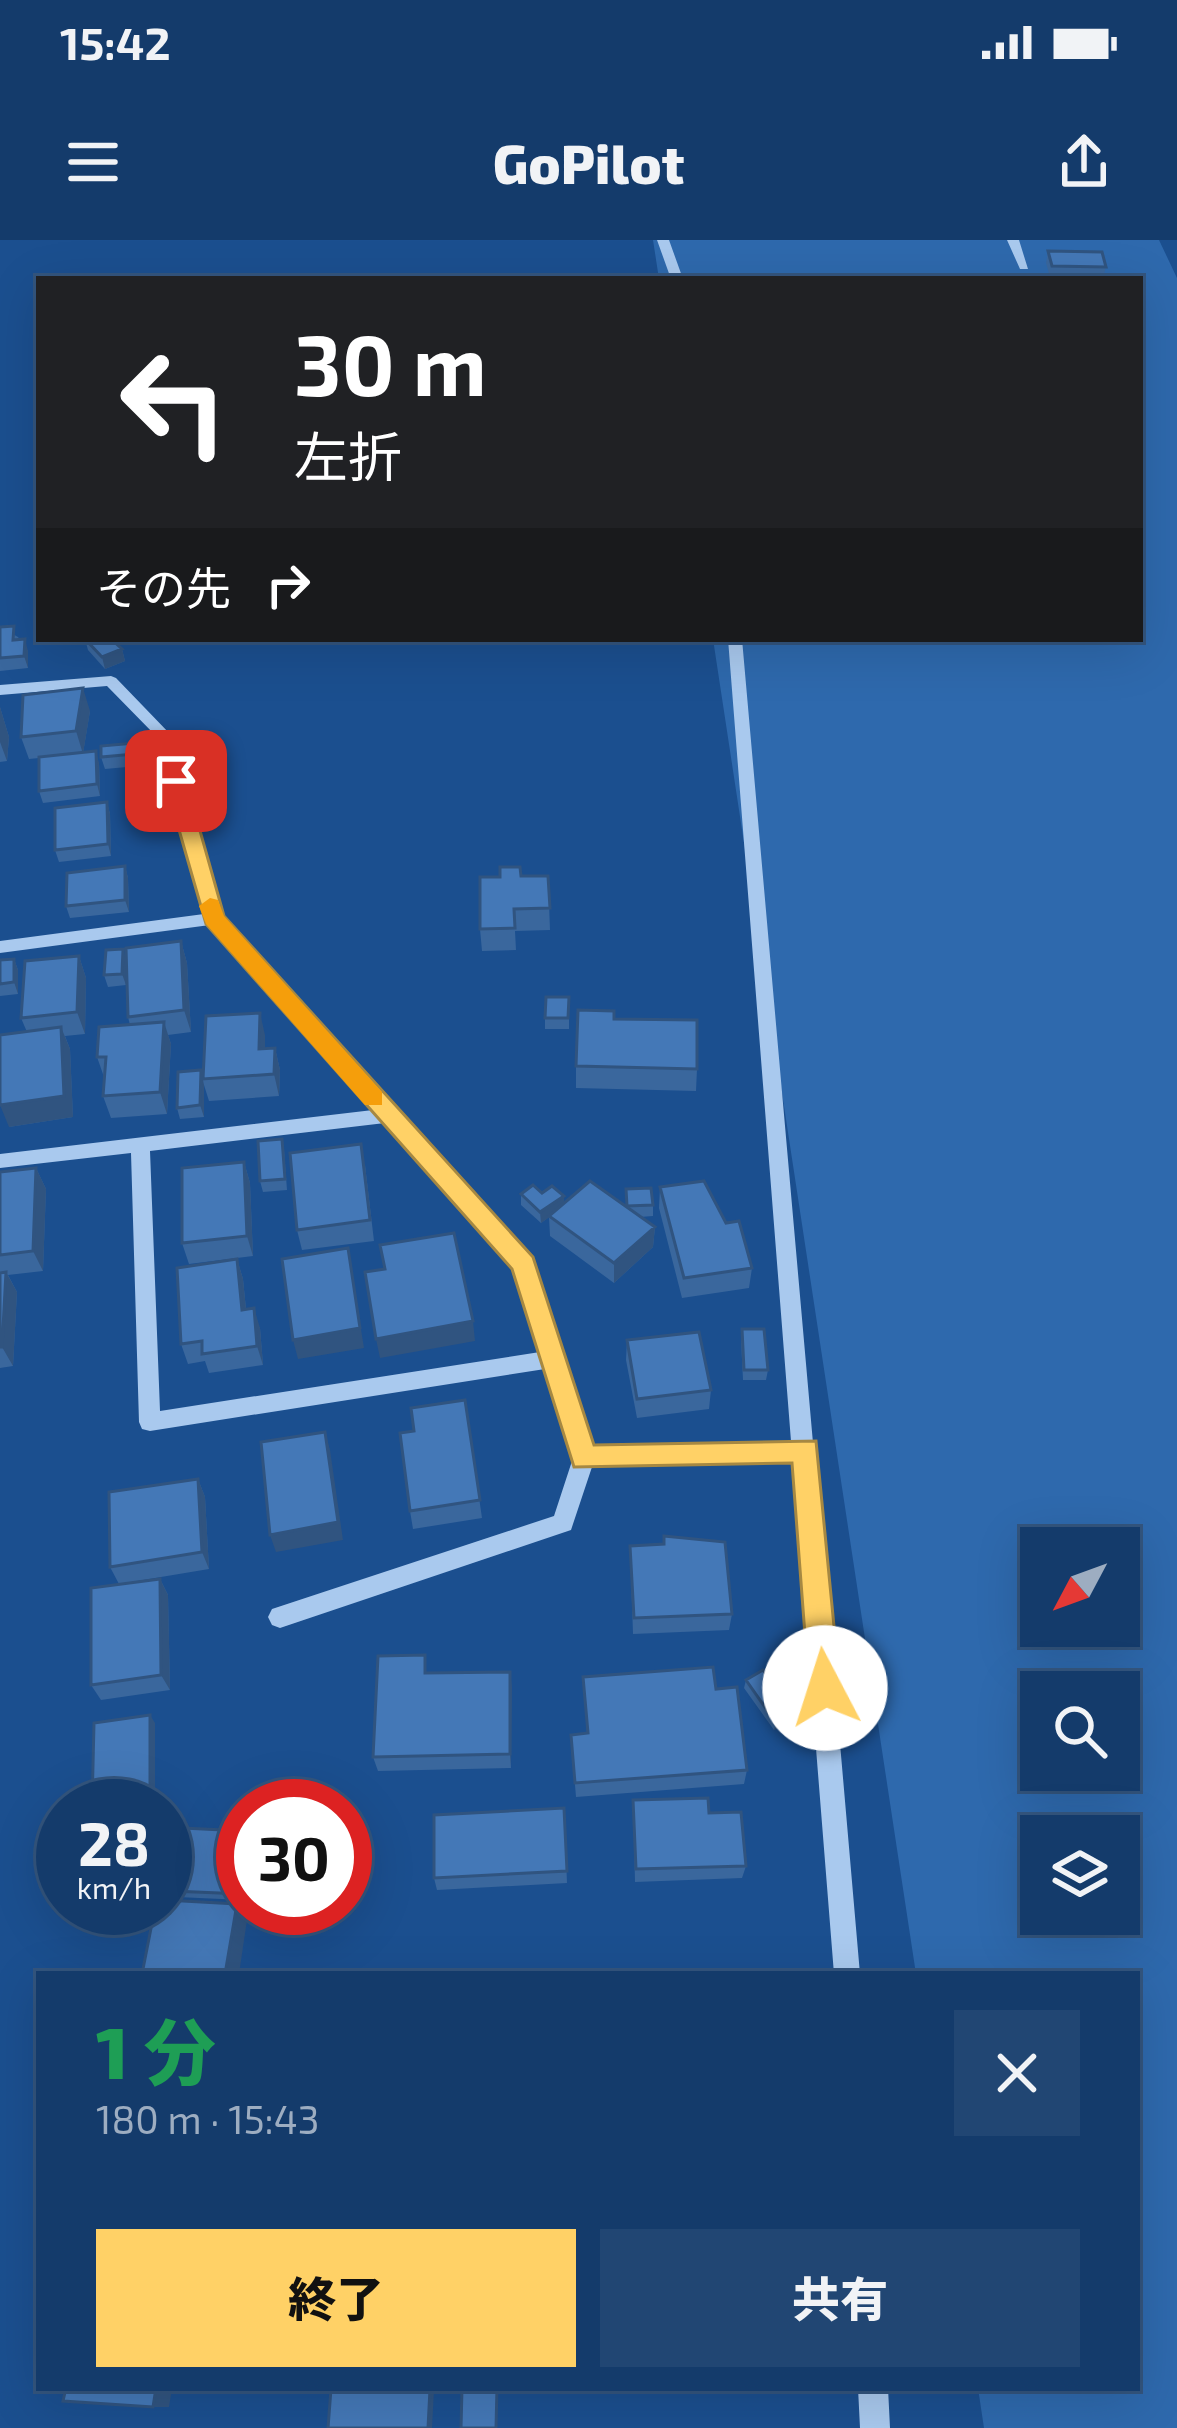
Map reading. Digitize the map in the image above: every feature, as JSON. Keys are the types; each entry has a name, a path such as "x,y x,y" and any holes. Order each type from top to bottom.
{"street":[{"path":"663,240 676,276"},
{"path":"1012,240 1024,267"},
{"path":"736,642 847,1971"},
{"path":"0,691 111,681 163,735 214,919 524,1264 584,1458 563,1523 280,1618"},
{"path":"0,947 214,919"},
{"path":"0,1161 388,1115"},
{"path":"140,1145 150,1422 550,1359"},
{"path":"584,1458 806,1450"},
{"path":"872,2391 875,2428"}],"shaded area":[{"path":"653,240 1159,240 1177,278 1177,2428 984,2428 978,2391 1140,2391 1140,1971 916,1971 713,642 1143,642 1143,276 659,276"}],"building":[{"path":"1048,251 1102,252 1106,267 1052,266"},
{"path":"14,626 13,640 25,639 24,656 0,658 0,627"},
{"path":"88,642 114,642 122,649 102,657"},
{"path":"83,688 76,731 21,737 23,695"},
{"path":"135,743 135,754 101,757 101,746"},
{"path":"96,751 97,784 39,791 39,757"},
{"path":"107,802 108,844 55,850 55,808"},
{"path":"125,866 125,900 66,906 67,873"},
{"path":"500,867 520,867 521,876 548,876 550,908 514,909 515,928 480,929 480,877 500,877"},
{"path":"181,941 184,1010 128,1017 126,948"},
{"path":"123,949 122,974 104,975 106,950"},
{"path":"79,956 77,1012 21,1018 25,961"},
{"path":"14,959 14,982 0,984 0,960"},
{"path":"546,997 569,997 568,1018 545,1018"},
{"path":"578,1010 614,1011 614,1019 697,1020 697,1069 576,1066"},
{"path":"260,1013 259,1049 275,1048 274,1074 203,1079 206,1016"},
{"path":"164,1022 160,1092 103,1096 106,1057 97,1057 99,1027"},
{"path":"61,1027 64,1096 0,1105 0,1035"},
{"path":"201,1070 200,1105 177,1108 178,1072"},
{"path":"282,1139 285,1179 260,1181 258,1141"},
{"path":"361,1144 370,1220 297,1230 290,1153"},
{"path":"244,1162 247,1236 182,1243 182,1168"},
{"path":"36,1168 33,1251 0,1255 0,1172"},
{"path":"590,1181 655,1227 614,1263 549,1216"},
{"path":"704,1181 726,1223 739,1221 752,1268 684,1278 660,1187"},
{"path":"533,1185 542,1193 552,1186 564,1196 540,1212 521,1194"},
{"path":"651,1188 653,1205 627,1206 626,1189"},
{"path":"454,1233 473,1321 376,1339 365,1272 385,1269 380,1245"},
{"path":"348,1248 360,1328 293,1340 282,1259"},
{"path":"237,1259 242,1310 254,1308 257,1346 202,1354 202,1341 181,1344 177,1268"},
{"path":"6,1272 2,1347 0,1347 0,1273"},
{"path":"742,1329 764,1329 768,1370 744,1370"},
{"path":"699,1332 711,1390 637,1399 627,1340"},
{"path":"465,1400 480,1500 410,1511 400,1433 414,1431 411,1408"},
{"path":"325,1432 338,1522 270,1535 261,1442"},
{"path":"198,1479 202,1552 110,1567 109,1492"},
{"path":"664,1536 725,1542 732,1614 634,1618 630,1546 664,1544"},
{"path":"160,1579 161,1675 91,1685 91,1588"},
{"path":"425,1655 425,1673 510,1672 510,1754 373,1757 378,1656"},
{"path":"713,1667 716,1689 737,1687 747,1770 575,1783 571,1735 588,1733 583,1677"},
{"path":"763,1670 794,1713 776,1723 746,1680"},
{"path":"150,1715 150,1779 93,1779 94,1723"},
{"path":"708,1798 709,1813 741,1812 746,1866 636,1869 633,1800"},
{"path":"564,1808 567,1871 434,1878 434,1815"},
{"path":"192,1828 216,1830 216,1893 192,1892"},
{"path":"192,1902 216,1903 216,1935 232,1935 226,1971 143,1971 150,1935 192,1935"},
{"path":"65,2391 156,2391 153,2407 63,2401"},
{"path":"331,2391 430,2391 428,2428 328,2428"},
{"path":"462,2391 497,2391 496,2428 461,2428"}],"slow traffic":[{"path":"210,906 214,919 373,1098"}],"route":[{"path":"176,781 214,919 524,1264 584,1458 806,1450 825,1688"}]}
